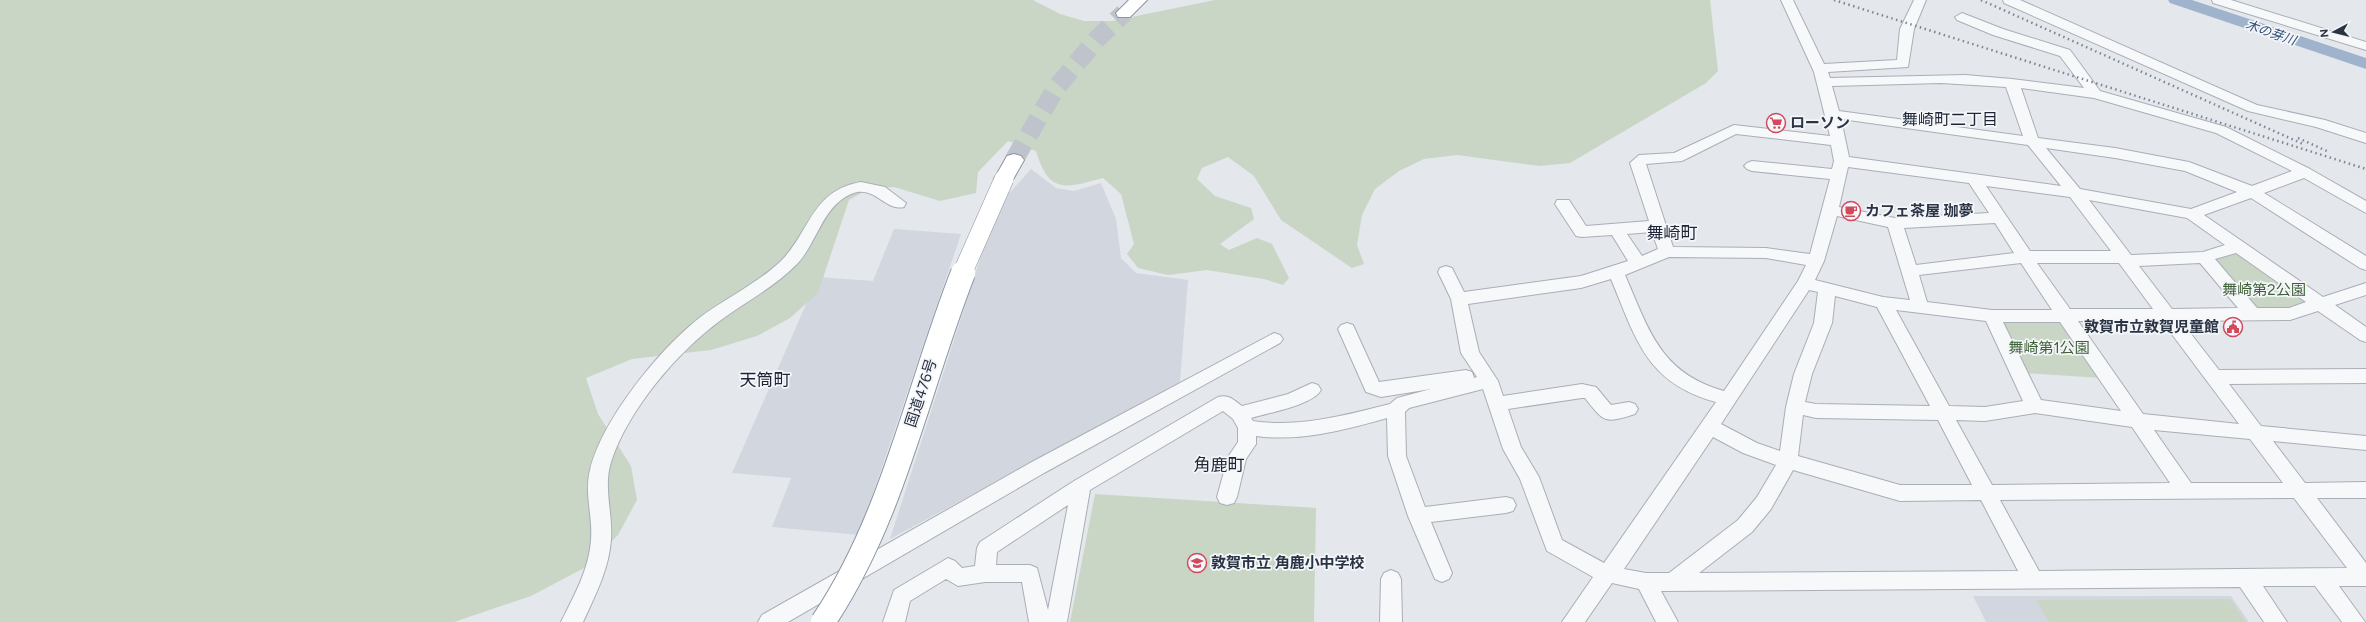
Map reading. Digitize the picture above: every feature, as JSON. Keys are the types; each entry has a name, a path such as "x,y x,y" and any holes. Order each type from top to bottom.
{"highway":[{"path":"1124,13 1139,0"},
{"name":"国道476号","path":"823,622 848,583 874,531 963,268 1009,170"}],"street":[{"path":"1573,622 1608,574 1728,399 1805,283 1816,260 1831,210 1840,168 1838,141 1833,114 1821,75 1787,0"},
{"path":"1821,75 1902,64 1907,29 1920,0"},
{"path":"2009,0 2083,30 2253,108 2320,123 2366,138"},
{"path":"2218,0 2366,46"},
{"path":"2237,0 2366,39"},
{"path":"1962,16 1998,32 2065,53 2095,94"},
{"path":"1821,75 1979,80 2095,94 2221,130 2305,172 2366,208"},
{"path":"2012,83 2032,141 2075,193 2366,577"},
{"path":"1833,114 2032,141 2171,162 2214,175 2254,193 2366,264"},
{"path":"1667,252 1638,163 1644,158 1677,158 1734,129 1838,141"},
{"path":"1752,166 1840,168 1974,179 2075,193 2192,214 2366,336"},
{"path":"2192,214 2254,193 2305,172"},
{"path":"1974,179 2186,491"},
{"path":"572,622 592,577 601,540 596,495 602,462 616,432 656,370 703,324 782,268 794,256 832,200 844,191 856,187 878,188 898,203"},
{"path":"1563,204 1582,232 1658,226"},
{"path":"1831,210 1895,223 2000,218"},
{"path":"1895,223 1920,307"},
{"path":"1616,229 1638,263"},
{"path":"1909,271 2025,256 2125,259 2204,257 2239,246"},
{"path":"1459,299 1581,282 1616,272 1667,252 1766,253 1816,260"},
{"path":"2204,257 2253,315"},
{"path":"1446,272 1459,299 1470,353 1487,378 1498,404 1501,421 1512,449 1529,477 1554,545 1592,567 1608,574 1646,582 1675,580 2034,580 2366,577"},
{"path":"1616,272 1651,350 1660,363 1688,386 1728,399"},
{"path":"1805,283 1883,303 1992,316 2290,314 2366,289"},
{"path":"1675,580 1745,526 1764,503 1788,461 1795,407 1803,374 1823,323 1827,289"},
{"path":"1883,303 2034,580"},
{"path":"1992,316 2034,406"},
{"path":"1347,329 1372,387 1381,390 1487,378"},
{"path":"769,622 1037,468 1274,339"},
{"path":"2214,377 2366,376"},
{"path":"985,573 987,548 1081,486 1224,402 1243,421 1273,430 1308,429 1340,424 1396,409 1403,403 1487,378"},
{"path":"1243,421 1312,390"},
{"path":"1498,404 1582,391 1590,392 1607,413 1630,409"},
{"path":"1795,407 1816,411 1945,415 1985,414 2034,406 2139,421 2366,443"},
{"path":"1396,409 1397,456 1418,516 1442,573"},
{"path":"1227,497 1237,457 1247,444 1243,421"},
{"path":"1709,426 1750,448 1788,461 1900,493 1986,491 2366,490"},
{"path":"1056,622 1081,486"},
{"path":"1418,516 1506,505"},
{"path":"894,622 901,596 948,566 958,577 985,573 1030,574 1040,622"},
{"path":"2245,577 2276,622"},
{"path":"2320,577 2354,622"},
{"path":"1391,579 1391,622"},
{"path":"1646,582 1667,622"}],"shaded area":[{"path":"1031,169 1056,188 1074,191 1101,183 1116,219 1121,258 1136,273 1188,280 1180,382 890,539 991,225 1005,198"},
{"path":"894,229 961,234 859,535 772,527 791,478 732,473 818,277 873,281"},
{"path":"1973,596 2231,596 2249,622 1986,622"}],"green space":[{"path":"0,0 1033,0 1060,14 1084,21 1112,21 1215,0 1710,0 1718,71 1706,83 1570,163 1540,166 1457,155 1424,159 1399,171 1375,189 1362,215 1357,245 1364,264 1352,268 1281,220 1254,176 1228,157 1202,168 1197,179 1215,196 1251,208 1254,219 1220,244 1229,250 1257,238 1272,244 1289,278 1283,285 1264,279 1207,270 1168,275 1138,268 1127,254 1134,244 1121,194 1103,178 1069,185 1060,185 1053,182 1041,165 1036,151 1008,141 978,172 976,193 940,201 894,187 870,188 849,200 818,293 790,318 757,336 711,350 632,359 586,378 598,414 631,466 637,500 618,535 586,567 531,596 454,622 0,622"},
{"name":"舞崎第2公園","path":"2238,250 2312,302 2288,310 2257,311 2213,259"},
{"name":"舞崎第1公園","path":"2001,321 2061,323 2102,378 2023,373"},
{"name":"敦賀市立 角鹿小中学校","path":"1095,494 1316,508 1314,622 1070,622"},
{"path":"2230,599 2246,622 2049,622 2036,600"}],"waterway":[{"name":"木の芽川","path":"2176,0 2366,64"}],"tunnel":[{"path":"1014,160 1056,88 1096,40 1124,13"}],"railway":[{"path":"1834,0 2366,169"},
{"path":"1981,0 2303,144"},
{"path":"2298,138 2329,152"}],"place":[{"name":"ローソン","path":"1776,123"},
{"name":"カフェ茶屋 珈夢","path":"1851,211"},
{"name":"敦賀市立敦賀児童館","path":"2233,327"},
{"name":"敦賀市立 角鹿小中学校","path":"1197,563"}],"district":[{"name":"舞崎町二丁目","path":"1950,119"},
{"name":"舞崎町","path":"1672,233"},
{"name":"天筒町","path":"765,380"},
{"name":"角鹿町","path":"1219,465"}]}
